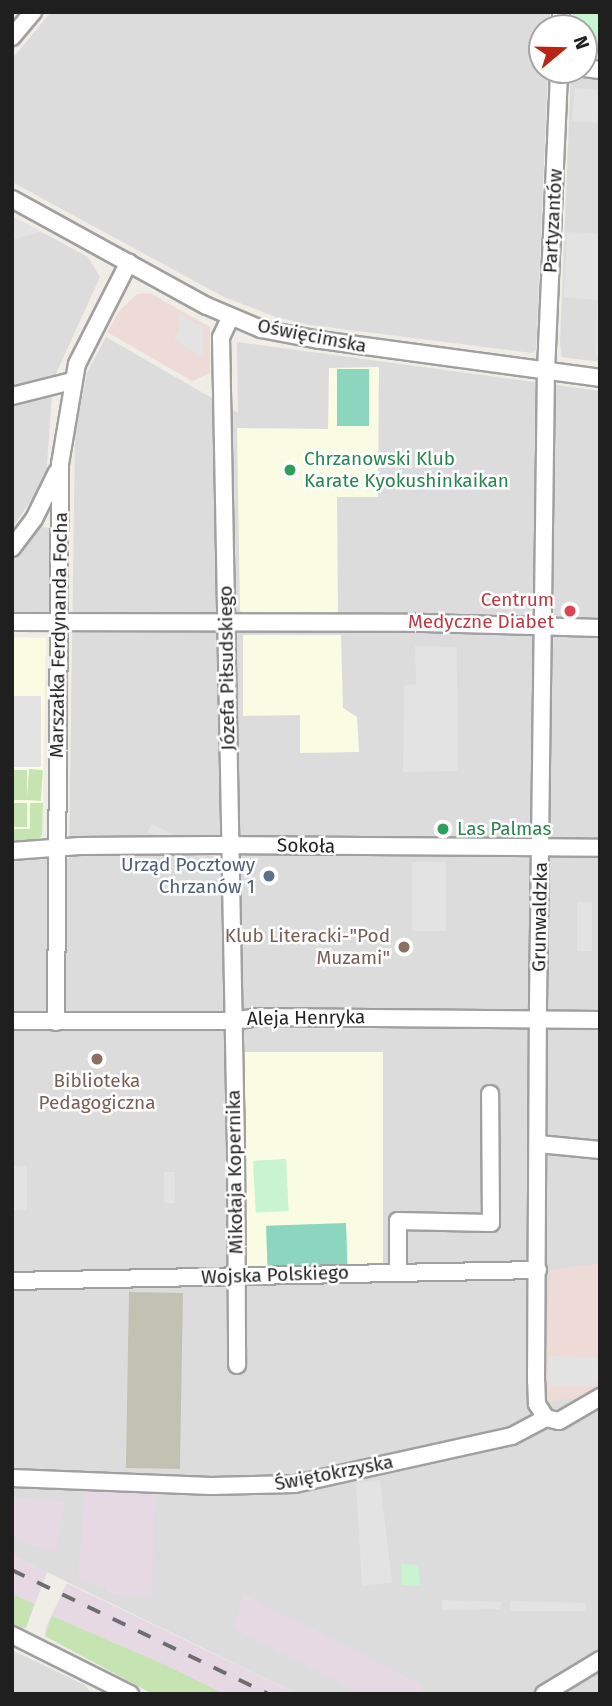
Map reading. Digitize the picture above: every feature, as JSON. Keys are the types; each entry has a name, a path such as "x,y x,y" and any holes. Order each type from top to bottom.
{"street":[{"path":"12,37 33,12"},
{"name":"Partyzantów","path":"545,371 558,84"},
{"name":"Oświęcimska","path":"12,199 230,318 261,329 320,340 600,378"},
{"name":"Marszałka Ferdynanda Focha","path":"56,1022 60,464 77,364 130,262"},
{"name":"Józefa Piłsudskiego","path":"230,318 220,337 233,1021"},
{"name":"Grunwaldzka","path":"545,371 537,1404 546,1418"},
{"path":"12,396 72,382"},
{"path":"12,548 34,519 60,464"},
{"path":"12,622 600,628"},
{"name":"Sokoła","path":"12,851 92,846 230,845 600,848"},
{"name":"Aleja Henryka","path":"12,1021 233,1021 257,1017 600,1020"},
{"name":"Mikołaja Kopernika","path":"233,1021 237,1365"},
{"path":"398,1271 398,1221 491,1223 490,1094"},
{"path":"539,1144 600,1150"},
{"name":"Wojska Polskiego","path":"12,1281 538,1270"},
{"name":"Świętokrzyska","path":"12,1478 274,1487 512,1436 546,1418 559,1421 600,1396"},
{"path":"12,1635 124,1692"},
{"path":"544,1694 600,1660"}],"shaded area":[{"path":"51,12 550,12 528,14 528,84 547,84 536,350 532,353 311,325 276,317 224,297 12,182 12,59"},
{"path":"600,60 600,362 562,357 560,344 570,84 598,84"},
{"path":"575,88 600,90 597,123 572,121"},
{"path":"12,216 88,257 100,277 53,380 46,479 12,528"},
{"path":"12,216 41,232 12,240"},
{"path":"567,232 600,234 600,357 596,357 597,300 564,297"},
{"path":"150,293 210,327 210,373 192,381 107,332 120,310 137,294"},
{"path":"177,313 203,327 203,358 174,340 180,326"},
{"path":"106,337 238,413 237,342 600,391 600,1694 297,1694 12,1555 12,860 69,859 75,433 87,373"},
{"path":"379,367 378,497 337,497 338,613 244,614 240,611 237,428 328,429 329,368"},
{"path":"226,459 234,467 237,606 228,598"},
{"path":"39,527 54,528 53,613 12,613 12,558"},
{"path":"243,635 341,635 343,708 357,717 359,752 300,753 300,715 243,716"},
{"path":"12,637 46,638 42,835 38,840 12,840"},
{"path":"415,646 457,647 458,771 403,772 404,685 416,684"},
{"path":"12,696 41,696 41,767 12,767"},
{"path":"152,824 207,852 203,860 148,832"},
{"path":"412,862 446,862 446,931 412,931"},
{"path":"577,902 592,902 592,951 577,951"},
{"path":"392,1020 401,1029 280,1029 272,1021"},
{"path":"244,1052 383,1052 383,1270 244,1270"},
{"path":"12,1166 27,1166 27,1210 12,1210"},
{"path":"164,1172 175,1172 175,1203 164,1203"},
{"path":"600,1263 600,1383 583,1397 545,1402 550,1270"},
{"path":"129,1292 183,1293 180,1469 126,1468"},
{"path":"549,1356 597,1357 600,1377 594,1386 548,1386"},
{"path":"380,1480 392,1583 362,1586 356,1483"},
{"path":"85,1490 156,1494 151,1598 108,1593 105,1587 78,1579"},
{"path":"12,1497 65,1502 55,1552 12,1539"},
{"path":"12,1555 47,1572 26,1628 21,1629 12,1624"},
{"path":"67,1583 297,1694 153,1694 45,1636 46,1627"},
{"path":"244,1595 421,1684 417,1694 361,1694 233,1628"},
{"path":"442,1600 503,1602 499,1609 442,1610"},
{"path":"510,1601 585,1603 585,1611 510,1611"},
{"path":"12,1650 83,1684 93,1694 12,1694"}],"green space":[{"path":"600,12 600,60 598,14 573,14"},
{"path":"337,369 369,369 369,426 337,426"},
{"path":"29,769 43,770 41,801 27,800"},
{"path":"12,770 27,770 27,800 12,800"},
{"path":"13,803 27,803 27,827 13,827"},
{"path":"30,803 43,803 42,835 38,840 12,840 12,829 30,829"},
{"path":"286,1159 289,1211 256,1213 253,1161"},
{"path":"346,1223 348,1270 268,1273 266,1226"},
{"path":"401,1564 418,1565 420,1586 402,1585"},
{"path":"12,1594 34,1604 26,1628 12,1624"},
{"path":"52,1616 224,1694 153,1694 45,1636"}],"railway":[{"path":"12,1570 269,1694"}],"place":[{"name":"Chrzanowski Klub Karate Kyokushinkaikan","path":"290,470"},
{"name":"Centrum Medyczne Diabet","path":"570,611"},
{"name":"Las Palmas","path":"443,829"},
{"name":"Urząd Pocztowy Chrzanów 1","path":"269,876"},
{"name":"Klub Literacki-\"Pod Muzami\"","path":"404,947"},
{"name":"Biblioteka Pedagogiczna","path":"97,1059"}]}
